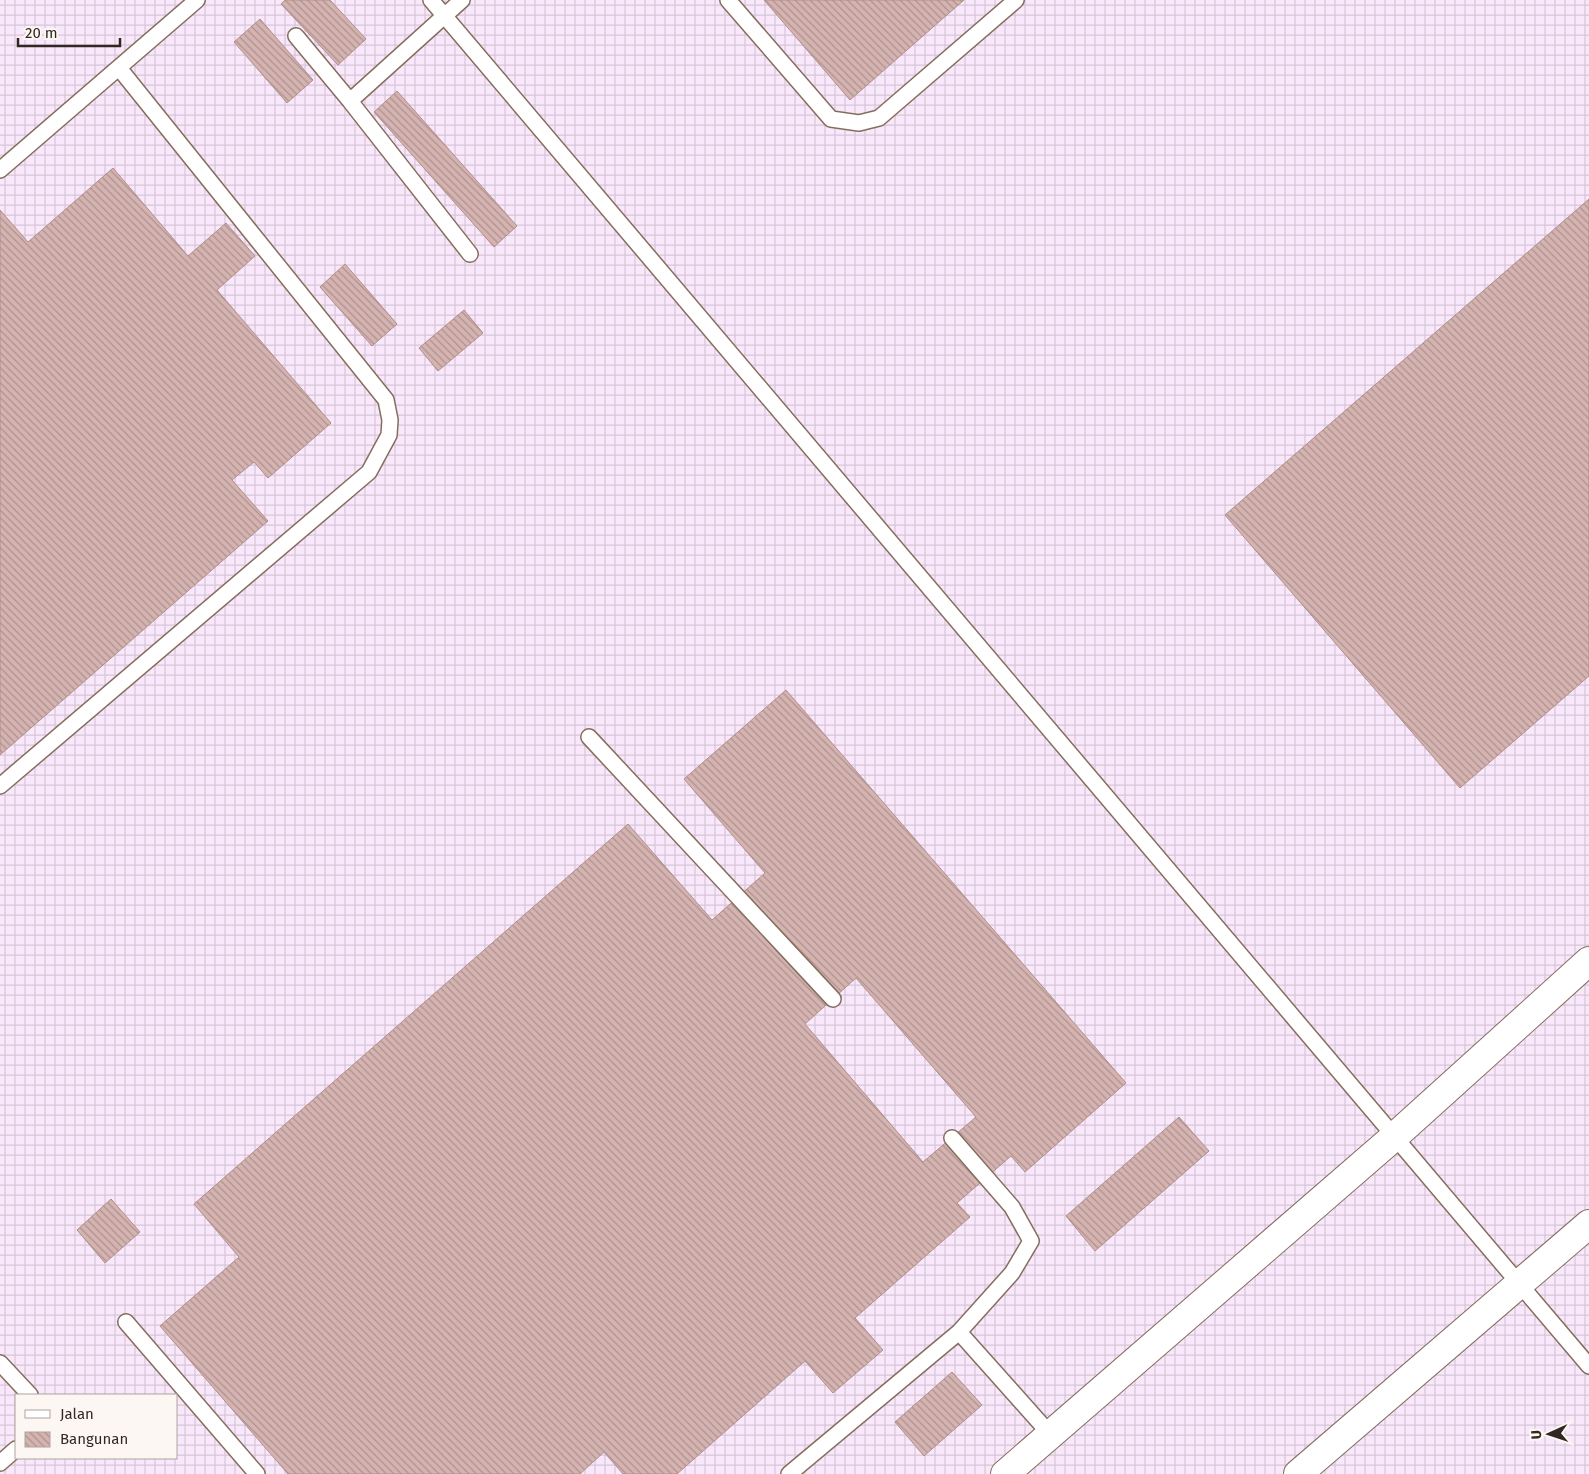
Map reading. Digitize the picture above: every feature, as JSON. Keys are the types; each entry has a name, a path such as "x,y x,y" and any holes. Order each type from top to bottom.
{"street":[{"path":"1005,1474 1394,1137 1589,961"},
{"path":"1298,1474 1589,1224"}],"lane":[{"path":"0,170 196,0"},
{"path":"431,0 1589,1366"},
{"path":"350,101 462,0"},
{"path":"728,0 831,119 859,124 879,118 1016,0"},
{"path":"296,36 350,101 470,254"},
{"path":"0,786 369,472 389,435 390,420 386,400 119,68"},
{"path":"589,737 833,1000"},
{"path":"789,1474 959,1332 1012,1273 1031,1241 1012,1207 952,1138"},
{"path":"126,1322 257,1474"},
{"path":"959,1332 1050,1434"},
{"path":"0,1363 29,1394"},
{"path":"0,1463 15,1450"}],"shaded area":[{"path":"0,0 1589,0 1589,1474 0,1474"}],"building":[{"path":"285,0 330,0 366,39 338,65 281,4"},
{"path":"764,0 964,0 850,100"},
{"path":"260,19 313,80 287,103 234,42"},
{"path":"397,91 517,226 494,247 374,112"},
{"path":"113,168 188,256 226,223 255,256 217,290 331,423 268,478 254,462 232,480 268,521 0,755 0,210 28,242"},
{"path":"1589,199 1589,676 1460,788 1225,515"},
{"path":"345,264 397,324 372,346 320,287"},
{"path":"464,310 483,333 438,371 419,348"},
{"path":"786,690 1126,1083 1025,1172 1011,1156 957,1203 970,1217 855,1318 883,1350 833,1393 805,1361 677,1474 623,1474 604,1452 580,1474 288,1474 160,1326 239,1257 194,1204 628,824 712,920 765,873 684,779","holes":["856,978 976,1117 923,1162 805,1024"]},
{"path":"1179,1117 1209,1151 1095,1251 1066,1216"},
{"path":"111,1199 140,1232 105,1263 77,1230"},
{"path":"952,1372 982,1405 924,1456 895,1422"}]}
